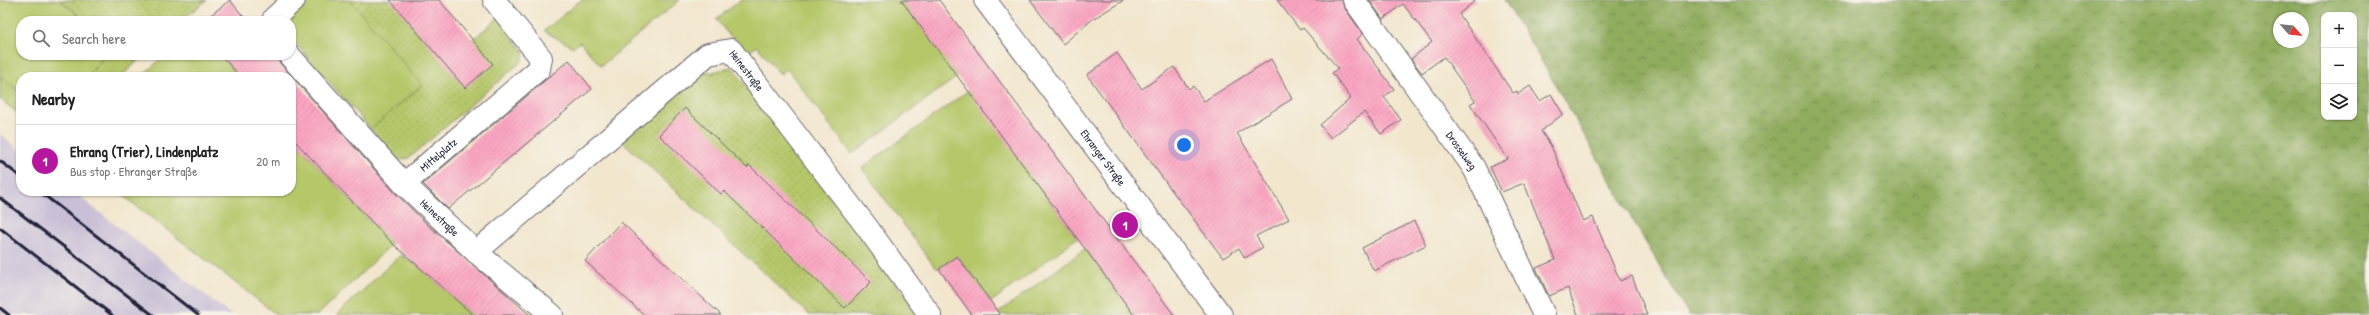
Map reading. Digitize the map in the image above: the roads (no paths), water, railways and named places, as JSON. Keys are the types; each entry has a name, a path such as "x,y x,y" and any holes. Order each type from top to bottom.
{"street":[{"path":"276,16 294,0"},
{"name":"Mittelplatz","path":"404,184 539,69 541,58 494,0"},
{"name":"Ehranger Straße","path":"985,0 1221,315"},
{"name":"Drosselweg","path":"1354,0 1474,168 1544,315"},
{"name":"Heinestraße","path":"476,252 708,54 730,50 866,226 930,315"},
{"path":"293,60 404,184"},
{"name":"Heinestraße","path":"404,184 476,252 552,315"}],"railway":[{"path":"0,161 16,173"},
{"path":"45,196 198,315"},
{"path":"0,198 153,315"},
{"path":"0,228 112,315"},
{"path":"0,308 9,315"}],"place":[{"name":"Ehrang (Trier), Lindenplatz","path":"1125,225"}]}
